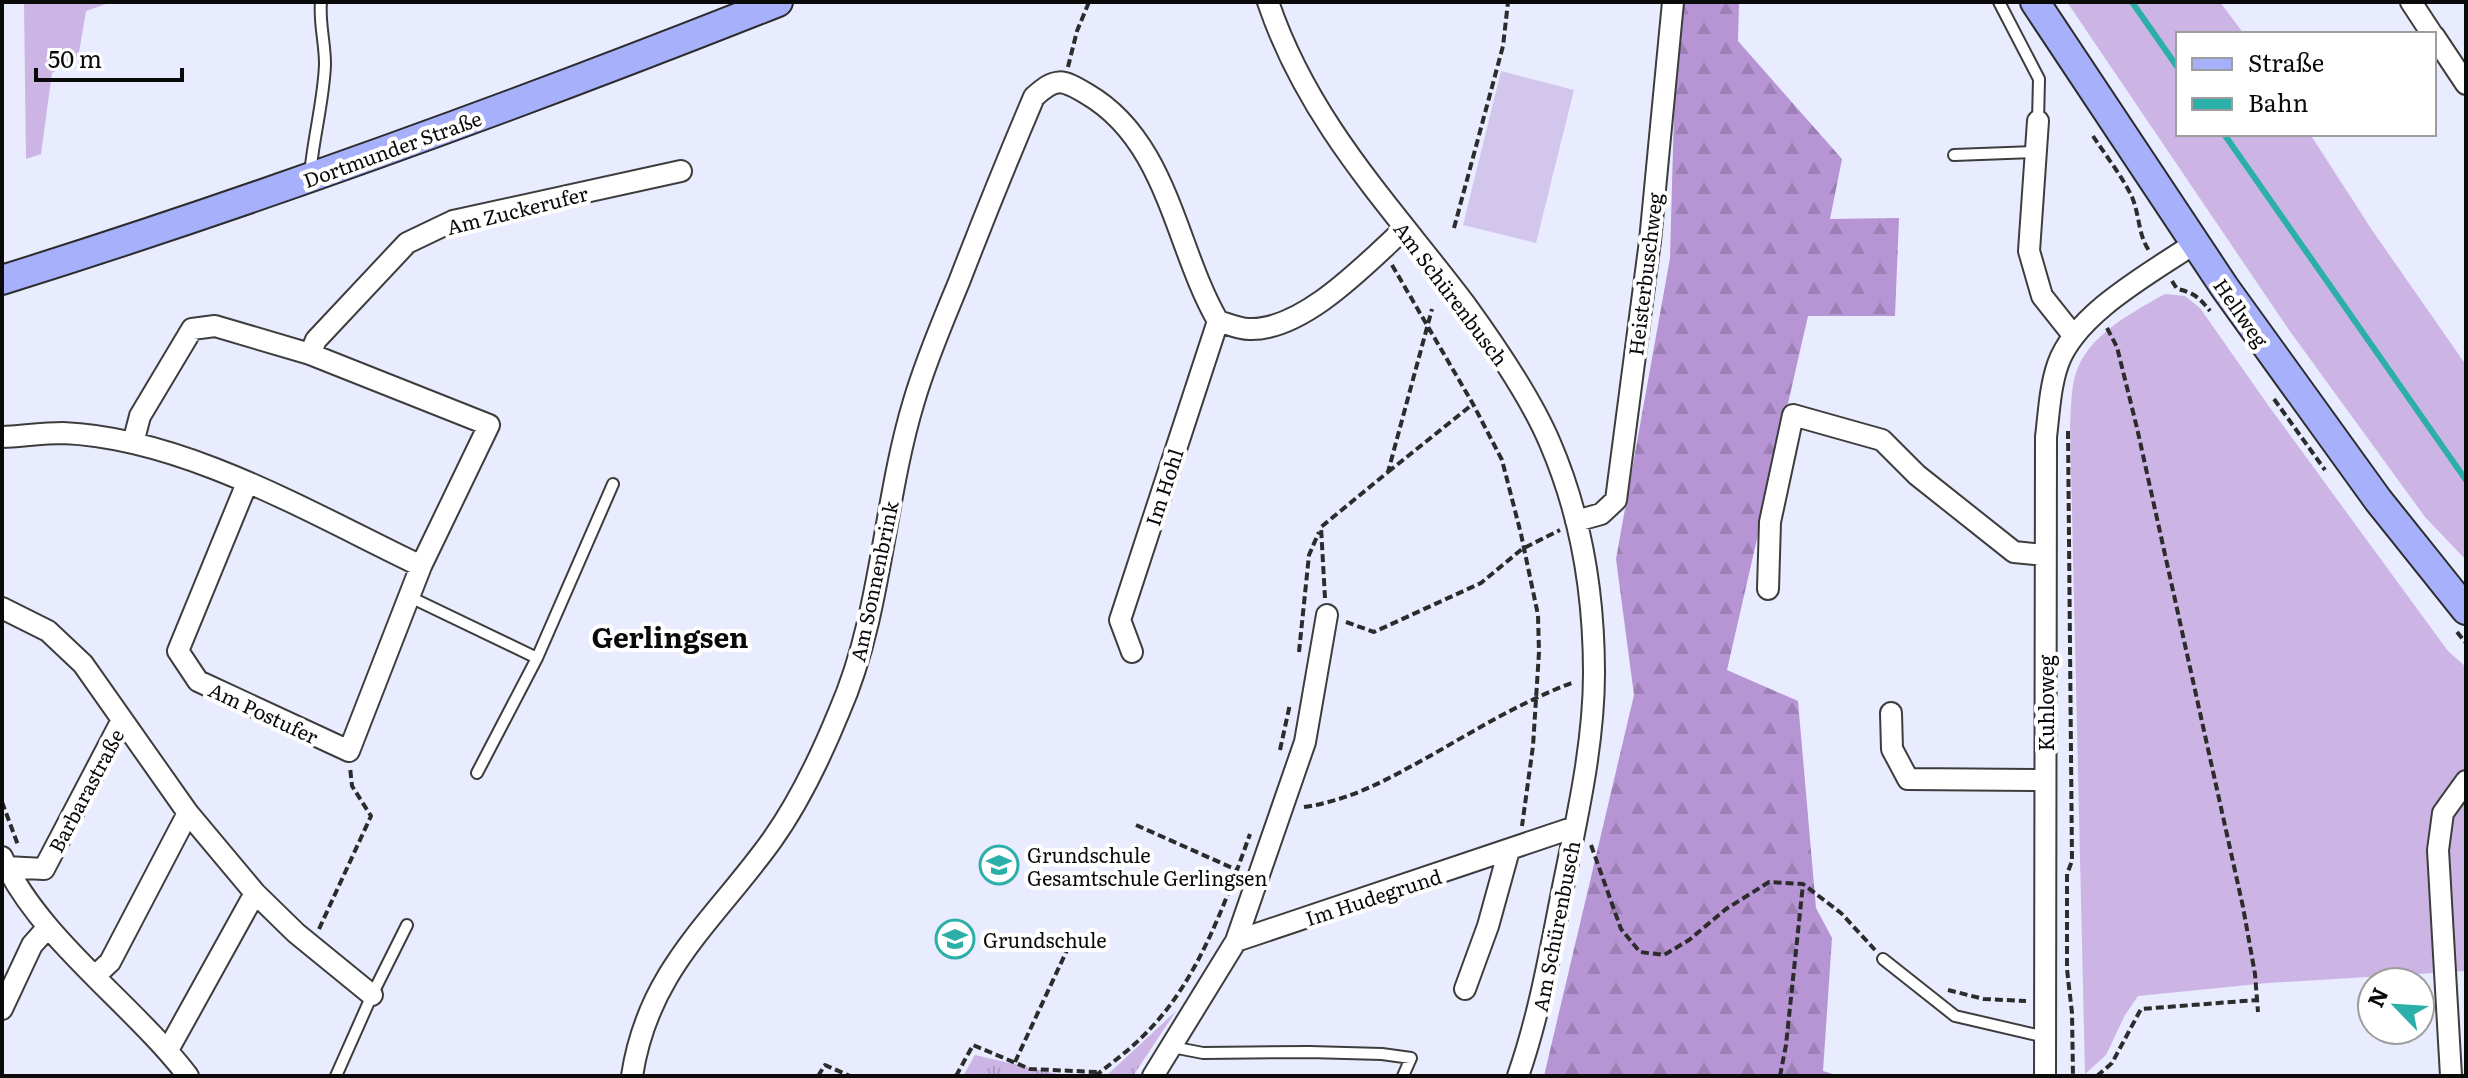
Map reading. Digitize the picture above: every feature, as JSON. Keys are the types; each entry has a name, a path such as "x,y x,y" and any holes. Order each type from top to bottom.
{"main road":[{"name":"Dortmunder Straße","path":"2,280 309,177 585,79 778,2"},
{"name":"Hellweg","path":"2035,2 2195,243 2378,500 2466,610"}],"street":[{"name":"Am Schürenbusch","path":"1268,2 1294,69 1314,104 1499,353 1549,439 1565,479 1576,521 1590,598 1594,675 1591,719 1575,827 1534,1031 1518,1076"},
{"name":"Heisterbuschweg","path":"1576,521 1601,514 1616,500 1650,241 1673,2"},
{"path":"2411,2 2431,32"},
{"path":"2436,39 2466,84"},
{"name":"Am Sonnenbrink","path":"632,1076 634,1058 648,1017 672,966 772,840 817,763 841,709 862,647 893,484 914,401 948,308 1034,97 1048,84 1065,81"},
{"path":"1065,81 1093,97 1131,132 1156,173 1204,297 1218,321 1247,330 1282,325 1307,312 1404,229"},
{"path":"2038,121 2029,251 2042,296 2073,335"},
{"name":"Am Zuckerufer","path":"310,354 316,340 407,243 453,221 681,171"},
{"name":"Kuhloweg","path":"2045,1076 2046,437 2051,394 2058,362 2073,335 2119,295 2195,243"},
{"name":"Im Hohl","path":"1132,652 1120,620 1218,321"},
{"path":"133,443 140,416 192,329 215,326 310,354 489,425 421,566 349,751"},
{"path":"1768,589 1770,522 1793,415 1882,440 1917,475 2014,552 2045,555"},
{"path":"2,437 63,433 133,443 175,454 247,483 421,566"},
{"name":"Am Postufer","path":"247,483 178,651 198,681 349,751"},
{"path":"2,608 48,631 83,664 188,813 255,893 311,946 372,995"},
{"path":"1153,1076 1236,941 1305,742 1327,615"},
{"path":"1891,713 1892,749 1908,779 2045,780"},
{"name":"Barbarastraße","path":"4,862 44,869 122,720"},
{"path":"2451,1076 2438,850 2443,813 2466,781"},
{"path":"95,976 110,962 188,813"},
{"name":"Im Hudegrund","path":"1236,941 1575,827"},
{"path":"1465,989 1514,848"},
{"name":"Barbarastraße","path":"4,862 48,927 168,1050 188,1076"},
{"path":"168,1050 255,893"},
{"path":"2,1009 32,945 48,927"}],"lane":[{"path":"309,177 325,68 321,2"},
{"path":"1999,2 2039,79 2038,121"},
{"path":"1954,155 2036,152"},
{"path":"477,773 537,658 613,484"},
{"path":"410,597 537,658"},
{"path":"336,1076 407,925"},
{"path":"1883,959 1955,1016 2045,1037"},
{"path":"1172,1047 1203,1053 1294,1051 1411,1058 1403,1076"}],"path":[{"path":"1065,81 1077,31 1089,2"},
{"path":"1454,228 1503,46 1508,2"},
{"path":"1382,250 1428,325 1502,460 1521,534 1538,615 1537,696 1514,848"},
{"path":"1388,472 1432,309"},
{"path":"2099,312 2117,347 2137,428 2243,907 2255,974 2258,1012"},
{"path":"1298,658 1309,555 1321,527 1473,404"},
{"path":"2068,428 2072,861 2067,874 2067,969 2072,1013 2073,1076"},
{"path":"1321,527 1327,615 1374,632 1481,583 1522,549 1576,521"},
{"path":"1282,810 1321,805 1373,788 1537,696 1594,675"},
{"path":"1279,756 1290,700"},
{"path":"311,946 371,816 352,786 349,751"},
{"path":"1136,825 1237,870"},
{"path":"1095,1076 1150,1030 1203,954 1253,827"},
{"path":"1575,827 1586,832 1621,929 1640,952 1664,955 1769,882 1803,884 1841,913 1883,959"},
{"path":"1780,1076 1803,884"},
{"path":"1015,1062 1074,935"},
{"path":"1941,988 1984,999 2044,1002"},
{"path":"2097,1076 2112,1063 2141,1009 2257,1000"},
{"path":"956,1076 973,1045 1030,1069 1100,1072"},
{"path":"818,1076 825,1065 850,1076"}],"green space":[{"path":"24,2 107,2 86,11 78,58 52,73 41,154 26,159"},
{"path":"1677,2 1739,2 1738,41 1842,159 1830,219 1899,218 1895,316 1808,316 1727,670 1798,701 1816,908 1832,938 1823,1071 1838,1076 1544,1076 1634,695 1616,559 1670,258"},
{"path":"2067,2 2220,2 2242,32 2176,32 2176,136 2311,136 2466,365 2466,560 2425,517 2289,330"},
{"path":"2165,294 2185,296 2200,308 2448,651 2466,667 2466,971 2436,973 2436,966 2356,966 2356,978 2138,996 2106,1055 2085,1074 2070,426 2075,376 2081,362 2099,337"},
{"path":"1176,1011 1133,1076 1106,1076"},
{"path":"975,1055 1066,1076 963,1076"}],"shaded area":[{"path":"1501,71 1574,90 1536,243 1463,225"}],"railway":[{"path":"2132,2 2176,65"},
{"path":"2225,136 2466,480"}],"place":[{"name":"Grundschule Gesamtschule Gerlingsen","path":"999,865"},
{"name":"Grundschule","path":"955,939"}],"district":[{"name":"Gerlingsen","path":"670,636"}]}
